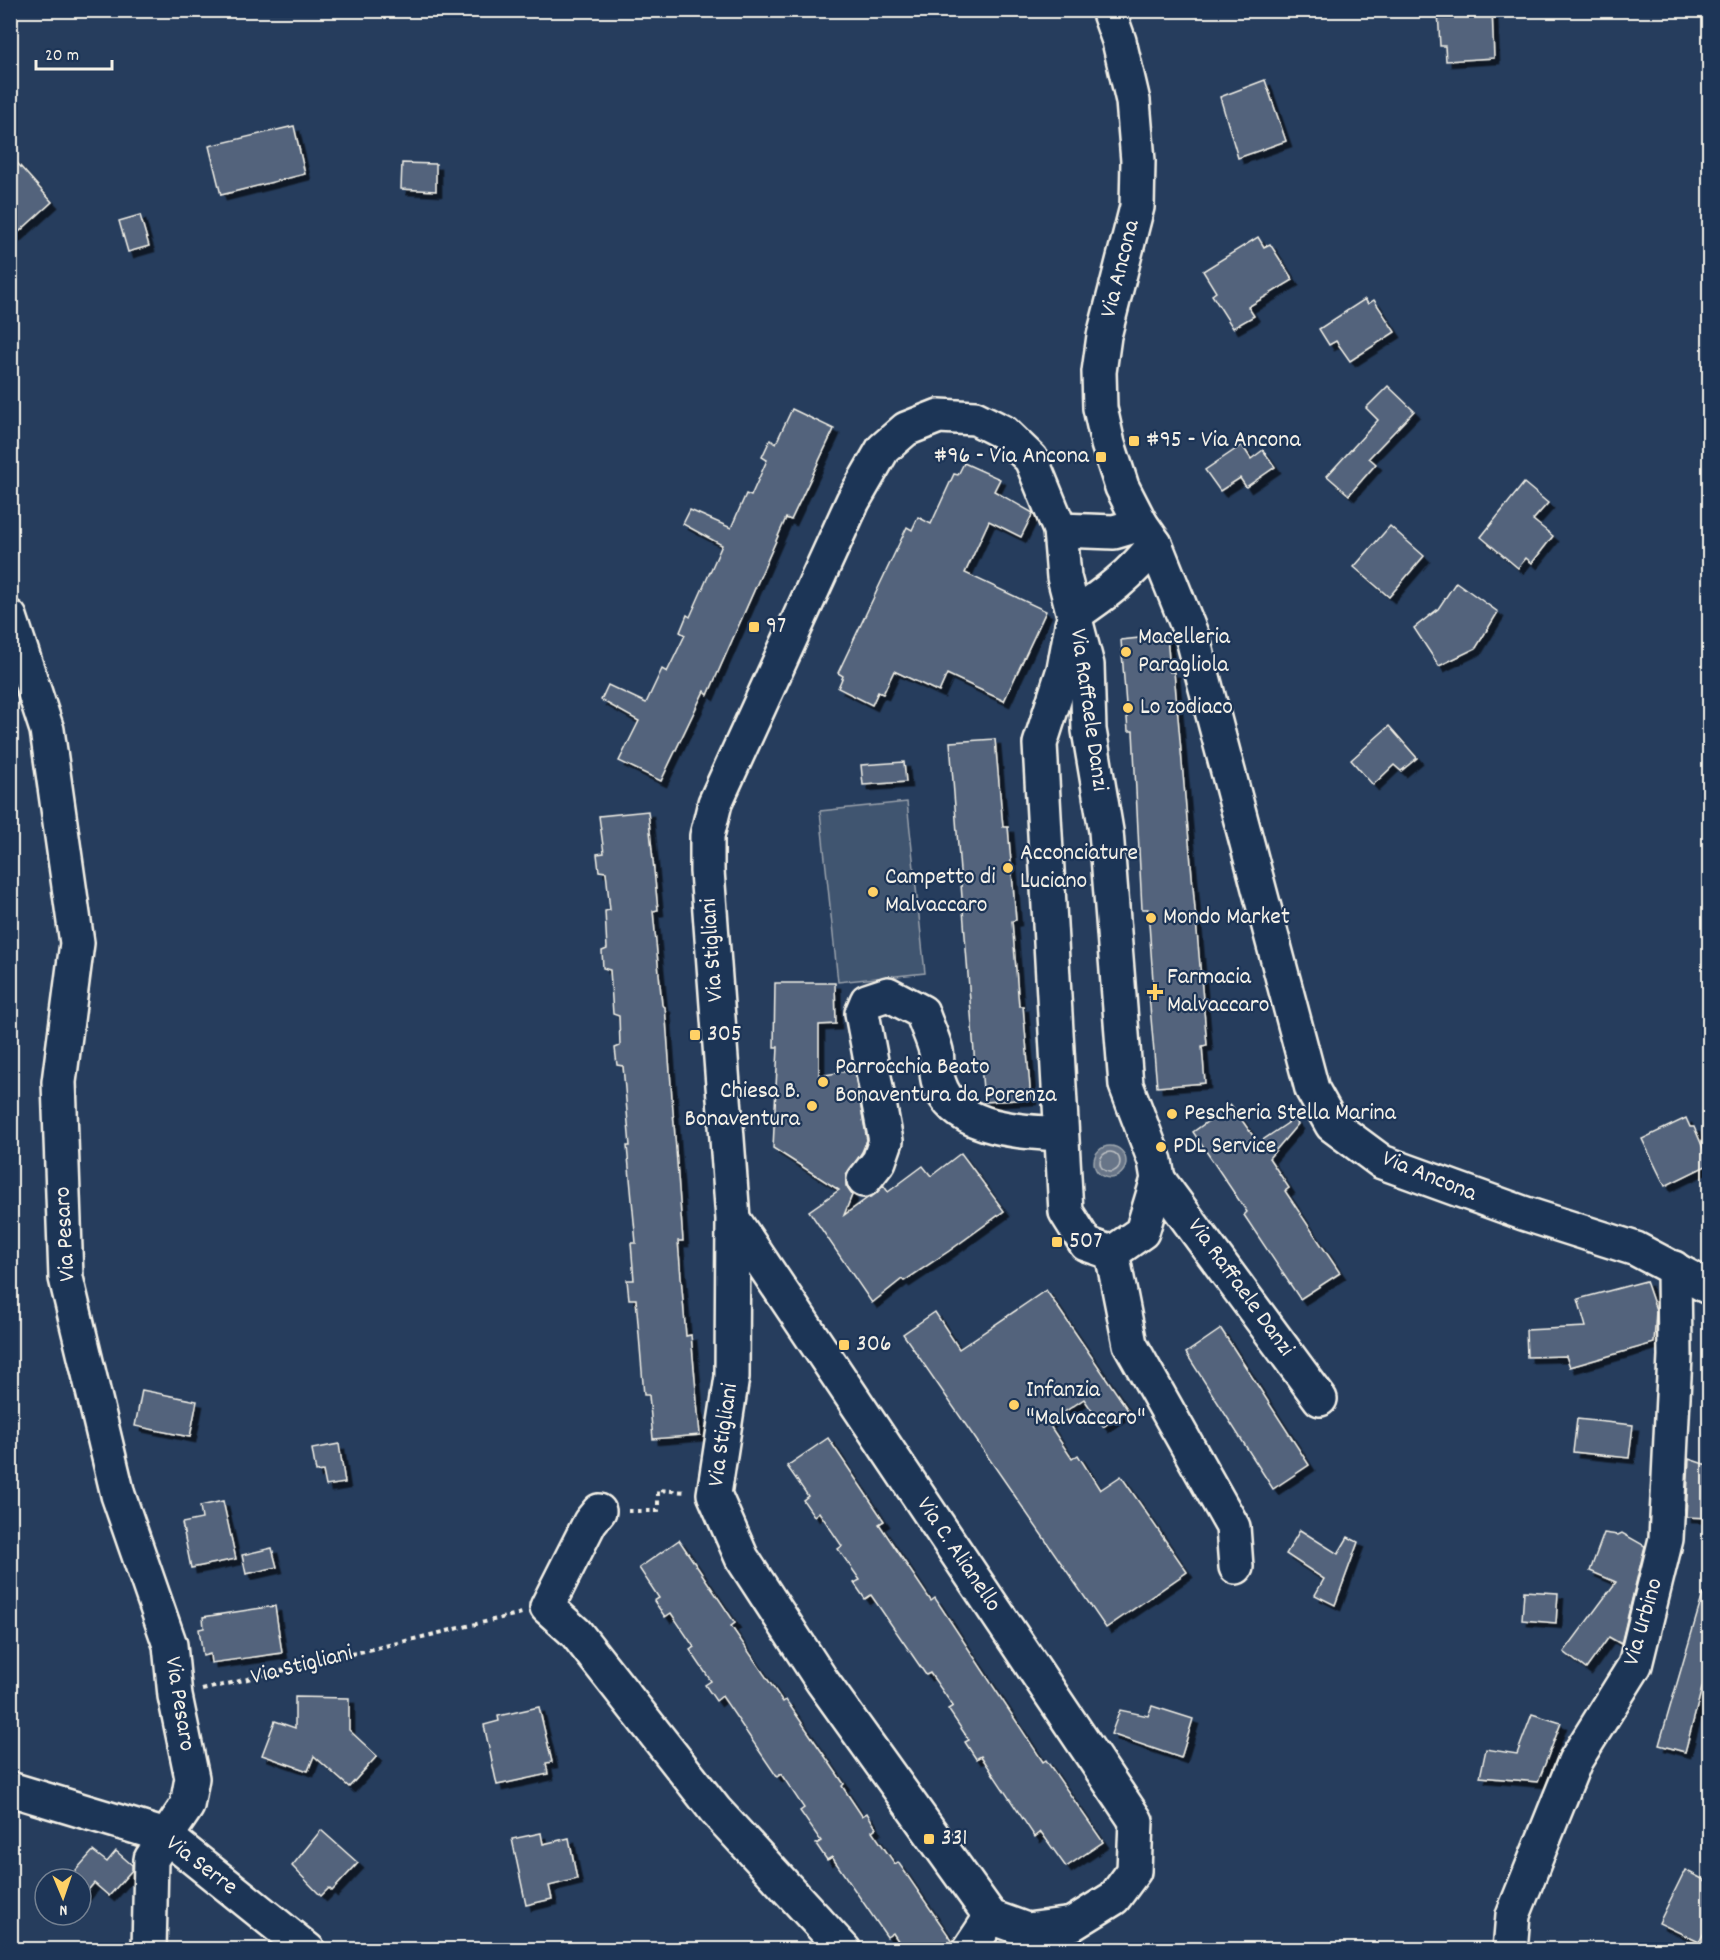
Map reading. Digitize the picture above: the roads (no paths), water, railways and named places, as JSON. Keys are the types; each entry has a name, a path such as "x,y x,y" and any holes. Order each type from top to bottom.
{"street":[{"name":"Via Ancona","path":"1108,10 1119,41 1133,101 1138,161 1137,207 1104,336 1099,372 1100,408 1108,444 1137,533 1177,598 1193,639 1312,1089 1332,1125 1382,1162 1523,1213 1636,1249 1710,1288"},
{"name":"Via Stigliani","path":"991,1917 822,1681 748,1568 714,1494 732,1377 733,1219 707,871 707,836 715,803 854,501 883,449 906,429 939,416 975,418 1003,432 1031,459 1060,530 1064,577 1074,615"},
{"path":"1060,530 1137,533"},
{"path":"1064,577 1137,533"},
{"path":"1074,615 1113,588 1138,566 1137,533"},
{"path":"1113,588 1177,598"},
{"name":"Via Raffaele Danzi","path":"1074,615 1064,669 1043,728 1040,744 1065,1212 1086,1244 1112,1252"},
{"name":"Via Raffaele Danzi","path":"1074,615 1086,665 1089,730 1106,831 1126,1085 1155,1161 1158,1179 1320,1399"},
{"name":"Via Pesaro","path":"10,617 47,730 76,943 59,1082 66,1278 118,1495 170,1645 175,1696 192,1778 187,1806 151,1858 149,1950"},
{"path":"1043,728 1062,725 1089,730"},
{"path":"864,1180 879,1161 886,1141 862,1012 867,1001 888,994 922,1012 936,1050 938,1082 950,1106 966,1117 1023,1131 1062,1134"},
{"path":"1158,1179 1142,1232 1112,1252 1130,1344 1233,1527 1236,1567"},
{"name":"Via C. Alianello","path":"733,1219 1136,1821 1134,1871 1114,1898 1072,1924 1027,1930 991,1917"},
{"name":"Via Urbino","path":"1510,1950 1513,1916 1575,1761 1635,1665 1666,1539 1676,1356 1674,1268"},
{"path":"598,1511 590,1522 548,1607 576,1633 715,1810 844,1950"},
{"name":"Via Serre","path":"10,1789 166,1836 308,1950"},
{"path":"969,1950 991,1917"}],"water":[{"path":"1110,1146 1121,1151 1126,1162 1121,1173 1110,1178 1099,1173 1094,1162 1099,1151"}],"place":[{"name":"#95 - Via Ancona","path":"1134,441"},
{"name":"#96 - Via Ancona","path":"1101,457"},
{"name":"97","path":"754,627"},
{"name":"Macelleria Paragliola","path":"1126,652"},
{"name":"Lo zodiaco","path":"1128,708"},
{"name":"Acconciature Luciano","path":"1008,868"},
{"name":"Campetto di Malvaccaro","path":"873,892"},
{"name":"Mondo Market","path":"1151,918"},
{"name":"Farmacia Malvaccaro","path":"1155,992"},
{"name":"305","path":"695,1035"},
{"name":"Parrocchia Beato Bonaventura da Porenza","path":"823,1082"},
{"name":"Chiesa B. Bonaventura","path":"812,1106"},
{"name":"Pescheria Stella Marina","path":"1172,1114"},
{"name":"PDL Service","path":"1161,1147"},
{"name":"507","path":"1057,1242"},
{"name":"306","path":"844,1345"},
{"name":"Infanzia \"Malvaccaro\"","path":"1014,1405"},
{"name":"331","path":"929,1839"}]}
